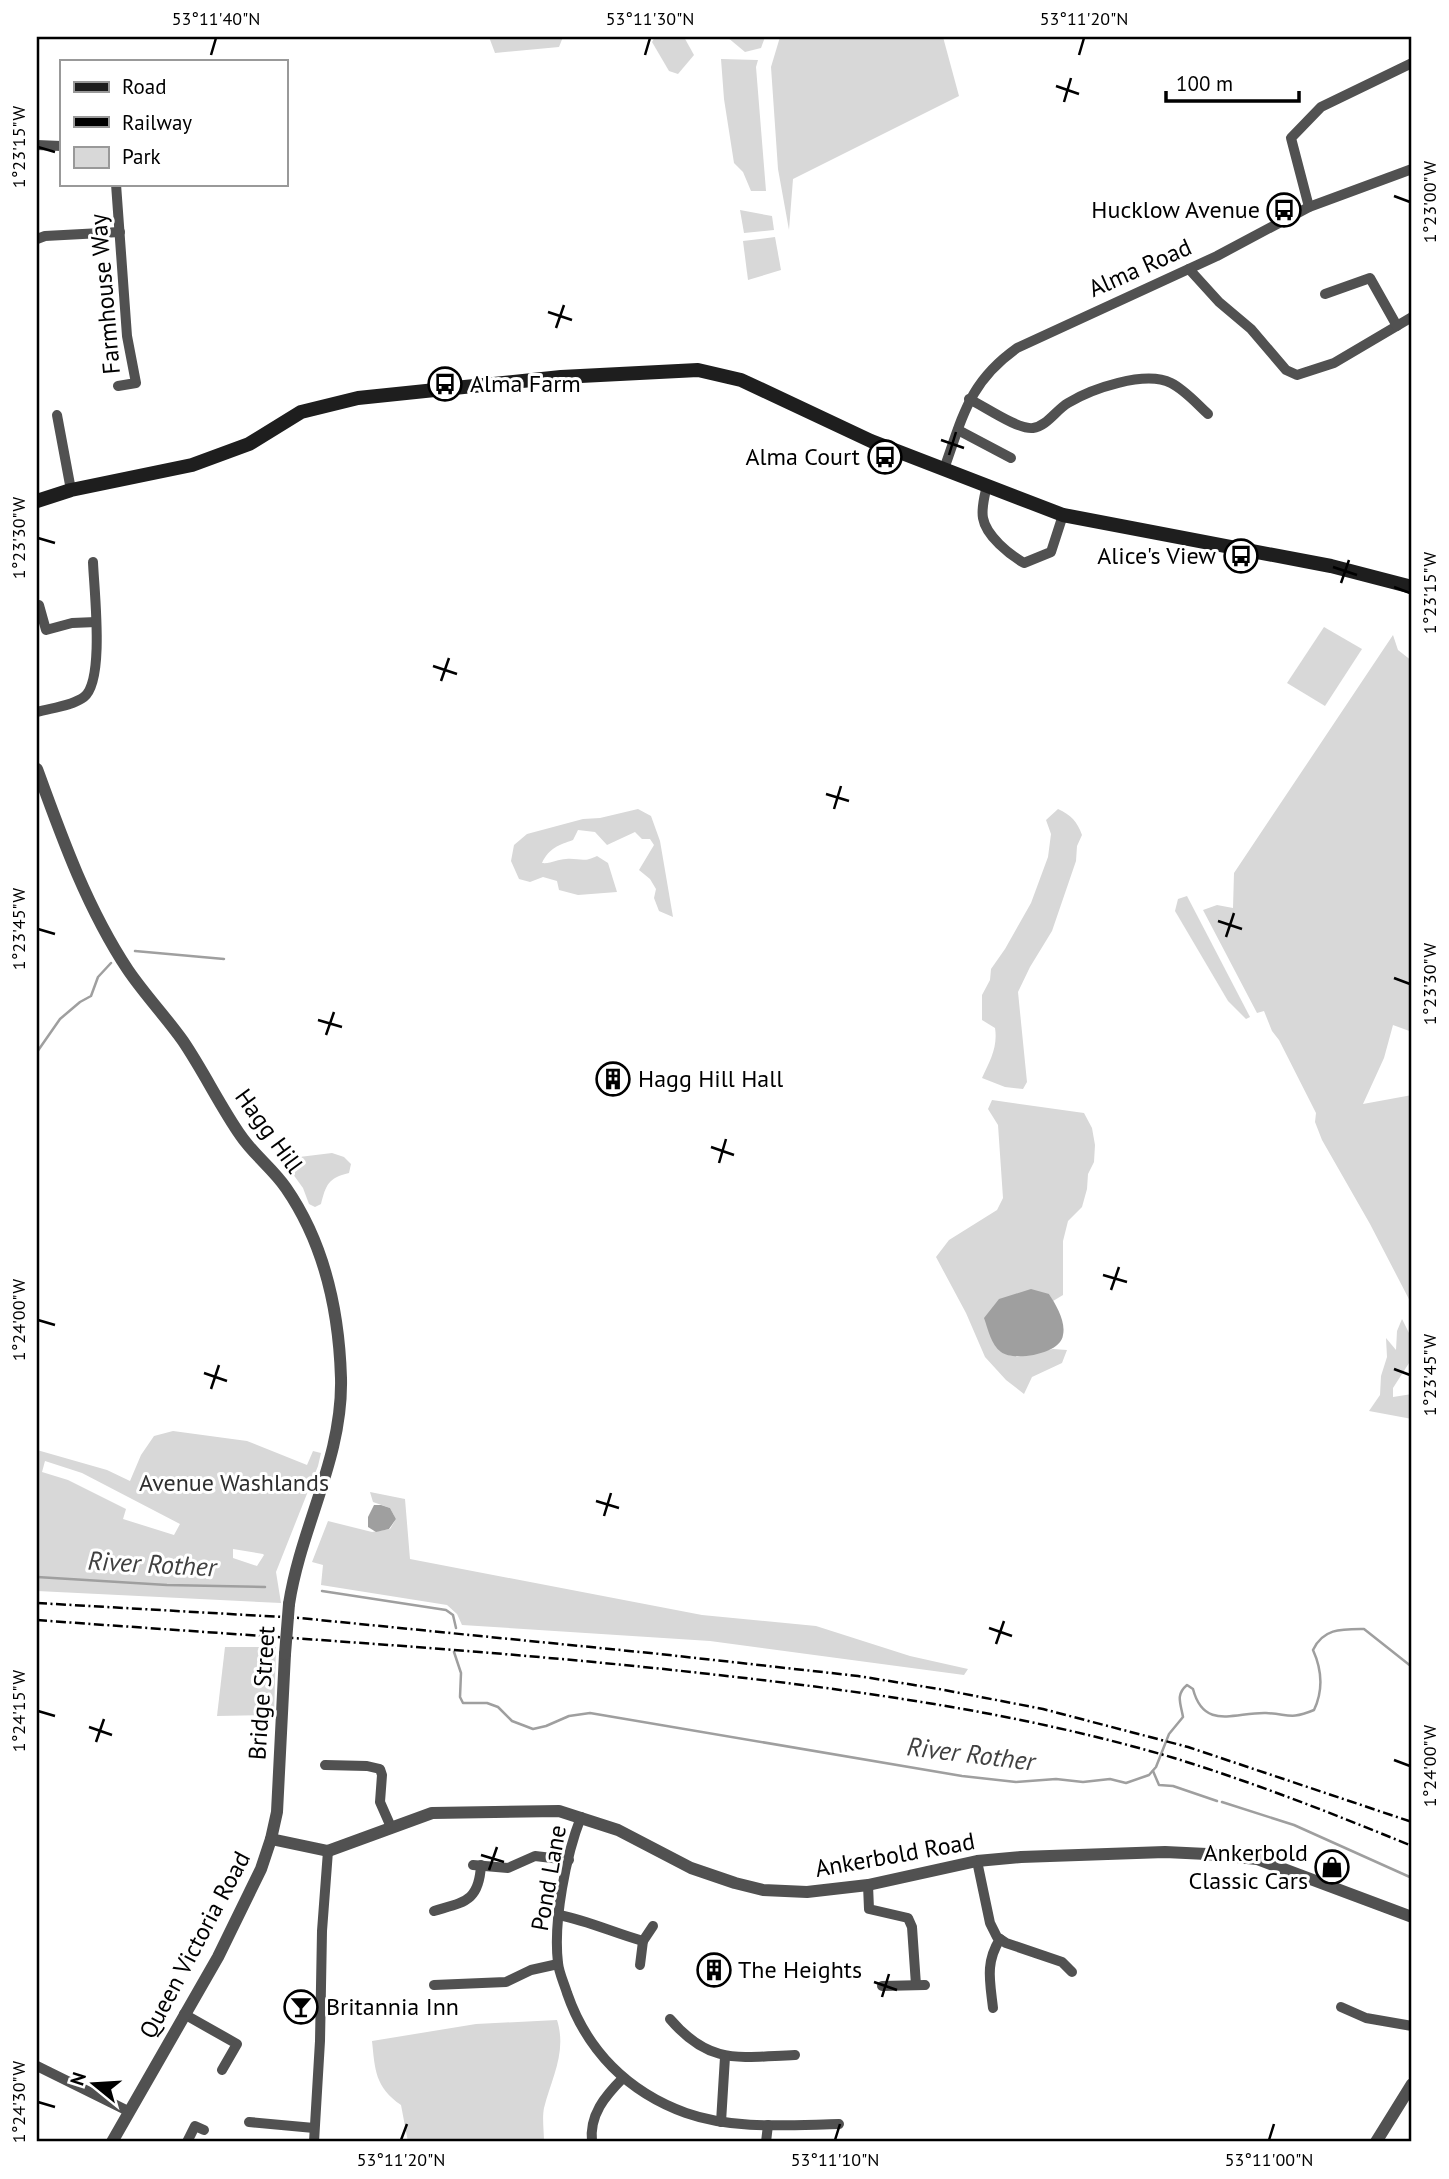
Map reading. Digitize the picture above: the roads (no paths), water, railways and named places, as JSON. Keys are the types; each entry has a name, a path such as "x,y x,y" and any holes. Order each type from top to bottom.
{"main road":[{"path":"37,501 71,490 160,473 230,452 249,444 301,412 322,406 406,392 561,377 698,370 741,380 871,441 1063,515 1331,566 1412,587"}],"street":[{"path":"1309,207 1291,138 1321,107 1412,63"},
{"path":"37,145 60,146"},
{"name":"Alma Road","path":"944,469 969,399 988,372 1017,348 1189,269 1309,207 1412,169"},
{"name":"Farmhouse Way","path":"116,186 127,336 136,383 118,386"},
{"path":"41,237 120,232"},
{"path":"1189,269 1219,302 1251,329 1286,370 1297,375 1334,362 1412,317"},
{"path":"1325,294 1370,278 1397,326"},
{"path":"969,399 1021,426 1034,428 1046,422 1065,405 1095,391 1121,383 1153,378 1175,385 1208,414"},
{"path":"57,415 71,490"},
{"path":"958,430 1011,458"},
{"path":"987,485 982,507 983,521 1014,557 1024,563 1051,552 1063,515"},
{"path":"37,712 82,699 89,692 97,671 93,562"},
{"path":"39,605 46,630 72,623 96,622"},
{"name":"Hagg Hill","path":"37,769 61,835 97,919 129,971 182,1040 242,1137 286,1188 324,1262 339,1345 340,1423 301,1552"},
{"name":"Bridge Street","path":"271,1839 277,1812 289,1604 301,1552"},
{"path":"325,1765 380,1769 380,1802 391,1827"},
{"name":"Ankerbold Road","path":"328,1852 432,1812 559,1811 618,1830 691,1868 750,1887 807,1892 868,1885 977,1861 1165,1852 1256,1859 1412,1917"},
{"name":"Pond Lane","path":"581,1816 573,1836 559,1915 558,1964 577,2021 599,2053 623,2077 670,2106 688,2113 721,2122 768,2125 839,2124"},
{"path":"271,1839 328,1852 321,1931 320,2041 314,2142"},
{"name":"Queen Victoria Road","path":"112,2142 235,1924 261,1869 271,1839"},
{"path":"434,1911 468,1901 475,1894 477,1865 508,1868 535,1856 569,1860"},
{"path":"977,1861 990,1923 1000,1939 1062,1962 1072,1972"},
{"path":"868,1885 869,1909 908,1918 912,1927 921,1985 882,1986"},
{"path":"559,1915 588,1921 613,1933 643,1941"},
{"path":"640,1965 643,1941 653,1926"},
{"path":"993,2008 989,1964 991,1953 1000,1939"},
{"path":"434,1985 506,1982 531,1970 558,1964"},
{"path":"1341,2007 1366,2018 1412,2026"},
{"path":"184,2014 237,2044 222,2070"},
{"path":"670,2019 686,2037 725,2057 795,2055"},
{"path":"721,2122 725,2057"},
{"path":"37,2066 128,2111"},
{"path":"592,2142 591,2126 597,2112 605,2097 623,2077"},
{"path":"1376,2142 1412,2084"},
{"path":"249,2122 314,2128"},
{"path":"766,2142 768,2125"},
{"path":"187,2142 200,2128"}],"waterway":[{"path":"135,951 224,959"},
{"path":"37,1052 60,1019 91,996 98,977 111,963"},
{"name":"River Rother","path":"37,1577 167,1585 265,1587"},
{"name":"River Rother","path":"322,1591 446,1610 453,1615 456,1628"},
{"name":"River Rother","path":"454,1652 461,1673 460,1697 463,1703 487,1703 498,1707 512,1721 533,1729 569,1716 590,1713 962,1776 1016,1782 1056,1779 1083,1782 1110,1779 1126,1783 1149,1775 1156,1767 1169,1734 1183,1717 1180,1696 1187,1685 1193,1689 1198,1702 1213,1715 1266,1713 1294,1716 1314,1710 1320,1680 1313,1650 1322,1637 1334,1631 1364,1629 1412,1667"},
{"path":"1153,1771 1159,1785 1173,1786 1217,1801"},
{"path":"1222,1802 1294,1825 1412,1878"}],"railway":[{"path":"37,1603 300,1618 858,1676 1043,1709 1188,1747 1412,1822"},
{"path":"37,1620 633,1666 833,1689 948,1706 1062,1729 1174,1758 1294,1799 1412,1846"}],"place":[{"name":"Hucklow Avenue","path":"1284,210"},
{"name":"Alma Farm","path":"445,384"},
{"name":"Alma Court","path":"885,457"},
{"name":"Alice's View","path":"1241,556"},
{"name":"Hagg Hill Hall","path":"613,1079"},
{"name":"Ankerbold Classic Cars","path":"1332,1867"},
{"name":"The Heights","path":"714,1970"},
{"name":"Britannia Inn","path":"301,2007"}],"park label":[{"name":"Avenue Washlands","path":"234,1483"}]}
